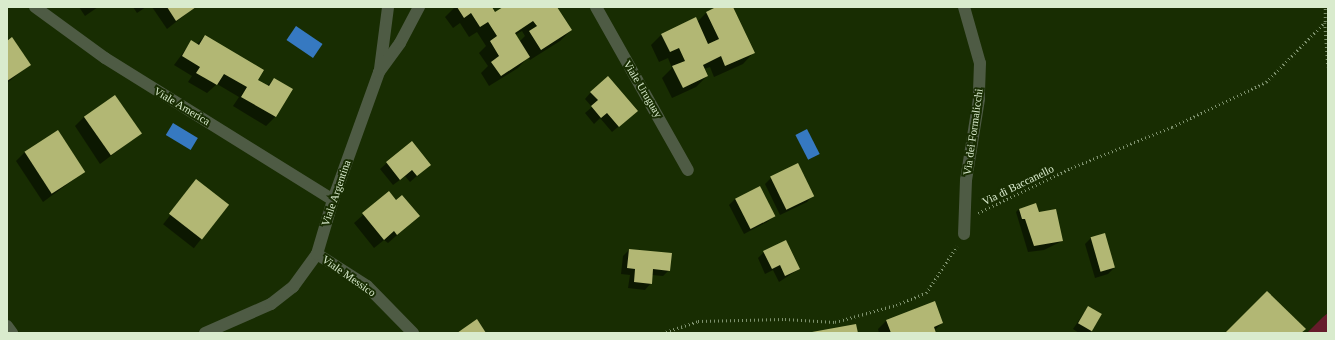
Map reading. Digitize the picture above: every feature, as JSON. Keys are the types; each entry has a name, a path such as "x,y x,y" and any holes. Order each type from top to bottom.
{"street":[{"name":"Viale America","path":"35,7 105,58 333,200"},
{"path":"379,72 388,7"},
{"name":"Viale Argentina","path":"205,333 271,304 293,288 317,254 333,200 379,72 400,43 419,7"},
{"name":"Viale Uruguay","path":"596,7 688,170"},
{"name":"Via dei Formalicchi","path":"964,7 980,63 979,99 966,180 964,234"},
{"name":"Viale Messico","path":"317,254 367,286 413,333"},
{"path":"7,326 12,333"}],"path":[{"path":"1325,7 1328,67"},
{"name":"Via di Baccanello","path":"662,333 698,321 785,319 834,322 896,305 926,293 979,213 1006,202 1071,168 1172,127 1266,82 1325,22"}],"shaded area":[{"path":"1328,313 1328,333 1307,333 1323,317"}],"water":[{"path":"296,26 323,44 313,58 286,40"},
{"path":"173,123 198,138 191,150 166,135"},
{"path":"807,129 820,154 808,160 795,135"}],"building":[{"path":"167,7 196,7 176,21"},
{"path":"457,7 492,7 495,12 503,7 557,7 572,30 541,50 529,31 537,26 533,21 515,33 530,57 501,76 491,62 499,56 490,41 497,36 488,22 480,27 471,13 464,18"},
{"path":"716,7 733,7 755,53 725,66 721,56 703,65 708,76 683,88 672,66 685,61 679,48 670,52 661,34 696,17 708,44 719,39 706,12"},
{"path":"205,35 264,70 258,80 269,86 274,78 293,89 276,117 241,97 247,87 224,74 217,85 196,73 200,67 182,56 191,40 199,45"},
{"path":"12,37 31,65 7,81 7,41"},
{"path":"608,76 638,111 619,127 607,113 601,118 591,106 598,100 590,92"},
{"path":"115,95 142,134 111,155 84,117"},
{"path":"58,130 85,172 52,194 24,152"},
{"path":"412,141 431,165 417,176 412,170 400,180 386,162"},
{"path":"798,163 814,196 786,210 770,177"},
{"path":"196,179 229,205 202,240 169,214"},
{"path":"760,186 775,216 750,229 735,199"},
{"path":"389,191 396,200 402,195 420,216 397,235 394,231 384,240 362,213"},
{"path":"1036,203 1039,212 1056,209 1063,241 1034,246 1025,219 1022,219 1019,209"},
{"path":"1105,233 1115,268 1101,272 1091,237"},
{"path":"786,240 800,269 785,276 780,265 772,269 763,251"},
{"path":"629,249 672,253 670,271 653,269 652,284 634,282 635,269 627,268"},
{"path":"1267,291 1306,329 1301,333 1225,333"},
{"path":"935,301 943,323 934,327 936,333 891,333 886,320"},
{"path":"1088,306 1102,314 1092,331 1078,323"},
{"path":"477,319 486,333 457,333"},
{"path":"856,324 858,333 812,333 812,332"}]}
